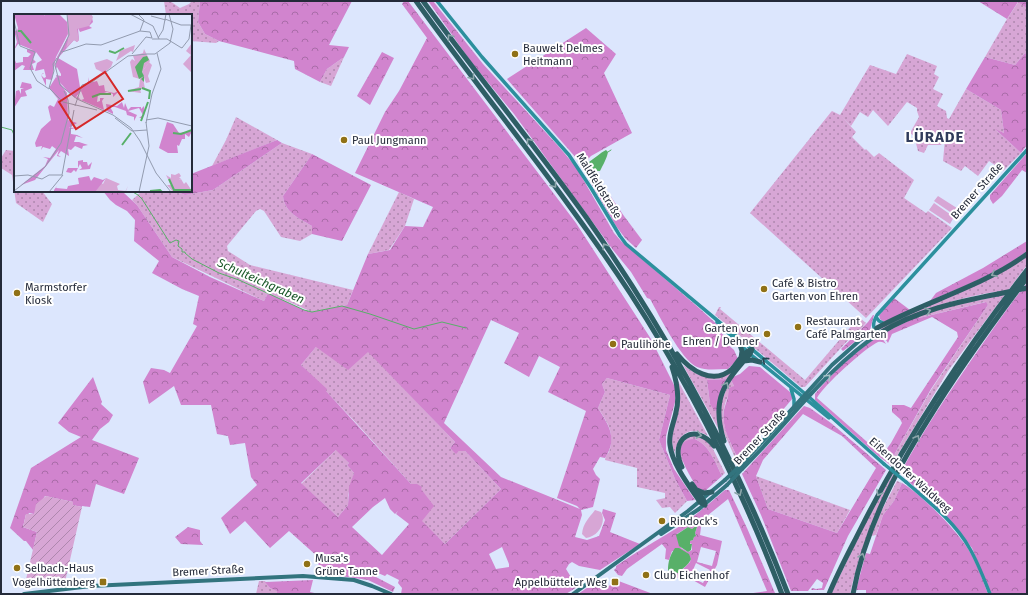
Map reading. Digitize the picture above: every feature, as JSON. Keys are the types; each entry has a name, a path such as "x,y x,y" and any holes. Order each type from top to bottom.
{"highway":[{"path":"416,1 579,218 629,292 668,355 723,458 755,528 782,594"},
{"path":"423,1 587,218 667,342 699,398 728,455 758,520 788,594"},
{"path":"877,330 885,324 916,309 991,276 1027,254"},
{"path":"829,594 877,497 920,422 985,324 1027,270"},
{"path":"853,594 863,552 872,528 882,502 905,458 938,402 988,329 1027,278"},
{"path":"877,330 930,310 960,301 1027,288"},
{"path":"667,342 688,366 696,372 705,375 715,376 724,374 750,352"},
{"path":"728,455 720,428 719,405 726,384 742,360 740,345"},
{"path":"668,355 677,383 678,395 677,412 670,433 669,444 677,464 702,502"},
{"path":"742,360 760,362"},
{"path":"702,502 679,459 678,449 682,440 692,434 704,436 711,442 723,458"},
{"path":"696,490 704,493 712,492"}],"main road":[{"name":"Maldfeldstraße","path":"436,1 466,39 569,155 626,244 711,315 760,362 791,388 804,395"},
{"name":"Bremer Straße","path":"876,316 1027,150"},
{"name":"Maldfeldstraße","path":"711,315 740,345 804,395"},
{"path":"876,316 880,322 885,324"},
{"path":"876,316 877,330"},
{"name":"Bremer Straße","path":"742,467 794,406 838,359 859,340 877,330"},
{"name":"Bremer Straße","path":"573,594 644,543 676,524 726,482 848,357 864,344 877,330"},
{"path":"791,388 794,406"},
{"name":"Eißendorfer Waldweg","path":"804,395 937,509 969,548 977,562 990,594"},
{"name":"Bremer Straße","path":"702,502 712,492 726,482"},
{"name":"Bremer Straße","path":"24,594 64,588 303,576 354,580 391,594"}],"shaded area":[{"path":"164,1 170,1 180,8 192,1 200,1 198,22 205,34 219,41 216,43 192,41 192,14 166,14"},
{"path":"1019,1 1027,6 1027,54 1025,53 1015,65 985,57 1007,19"},
{"path":"907,54 937,66 934,74 939,77 933,89 943,94 937,106 946,111 947,118 949,119 966,89 1001,110 1004,133 996,130 1021,153 1003,171 989,161 978,176 965,166 961,171 943,161 945,139 941,145 928,145 924,153 918,151 914,136 910,133 919,117 917,108 907,102 888,126 873,110 868,117 860,112 851,126 842,117 856,132 852,137 865,150 866,149 874,157 879,153 914,180 904,198 926,213 928,211 952,228 866,318 750,213 831,112 832,111 840,115 870,65 896,74"},
{"path":"344,57 331,86 320,82 327,69"},
{"path":"236,117 277,140 212,166 226,140"},
{"path":"282,143 312,154 283,196 284,202 289,211 312,226 312,234 300,241 281,237 264,211 260,209 256,211 227,246 228,251 250,265 353,290 347,305 312,312 268,293 264,301 172,257 137,205 132,200 141,192 178,192 185,195 213,190"},
{"path":"6,150 14,151 14,189 12,175 1,168 1,158"},
{"path":"606,150 608,152 605,162 600,171 596,171 589,165 589,162"},
{"path":"14,192 43,192 52,204 43,222 16,203"},
{"path":"399,192 414,199 405,226 389,250 368,254"},
{"path":"938,196 960,210 956,216 934,201"},
{"path":"934,203 954,217 950,224 929,210"},
{"path":"1027,256 1027,265 948,371 891,466 889,464 931,390 988,305 985,302 914,318 944,307 999,296 1002,291 956,300 925,310 883,330 880,328 898,318 974,286"},
{"path":"719,307 721,307 720,309 805,380 853,324 860,318 866,323 805,387 801,387 715,315"},
{"path":"316,347 368,351 455,442 450,448 456,453 459,451 465,451 501,489 445,544 421,521 414,484 411,484 301,365"},
{"path":"683,365 698,374 708,377 719,375 735,368 727,379 707,380 710,404 717,411 718,428"},
{"path":"607,378 670,395 659,440 675,479 687,501 675,513 670,507 662,508 656,500 665,498 665,493 637,487 637,468 605,460 611,445 611,434 610,428 598,408 605,392 602,384"},
{"path":"677,379 708,436 695,431 685,433 679,441 674,454 671,436 678,409"},
{"path":"731,380 734,386 728,396 723,414 729,440 738,459 736,460 721,426 721,401"},
{"path":"693,435 703,437 712,447 725,473 722,476 708,450 695,439 683,463 680,454 680,446 685,440"},
{"path":"337,449 349,463 347,465 354,473 348,495 348,505 338,517 301,484"},
{"path":"904,454 872,522 860,557 850,594 831,594 866,522"},
{"path":"756,476 850,510 837,533 768,509"},
{"path":"897,481 902,483 894,501 883,515 876,535 871,536 882,510"},
{"path":"46,496 73,502 73,505 82,507 65,582 24,588 37,532 23,527 26,514 34,514 36,504"},
{"path":"595,510 601,512 603,516 602,524 598,532 586,538 582,534 584,527"},
{"path":"698,524 695,533 696,536 690,541 690,544 692,544 691,550 688,552 679,546 676,535 688,527 692,529"},
{"path":"675,548 679,548 689,554 691,559 679,573 671,573 668,570 668,564"},
{"path":"259,581 265,581 270,588 277,590 278,593 256,594"}],"green space":[{"path":"200,1 352,1 329,45 349,47 344,57 327,69 320,82 295,69 294,61 219,41 205,34 198,22"},
{"path":"404,1 408,1 576,223 651,339 676,389 675,402 666,436 666,450 674,469 695,500 687,501 675,479 659,440 670,395 607,378 602,384 605,392 598,408 608,426 611,444 605,458 600,457 593,469 600,479 593,507 581,510 582,515 575,537 587,540 599,536 605,520 602,513 603,509 616,513 610,532 640,544 600,570 579,566 572,562 569,564 566,569 577,587 566,594 401,594 402,588 398,583 399,580 387,574 385,576 378,573 376,577 395,587 393,592 368,580 320,573 318,557 289,531 270,548 245,521 230,534 221,518 257,485 251,477 245,443 230,445 228,436 217,434 211,405 181,405 174,386 149,404 143,382 151,368 164,370 170,373 197,326 193,324 199,296 152,273 159,261 134,241 135,220 127,211 110,200 104,192 124,193 137,205 172,257 210,277 264,301 268,293 304,310 312,312 347,305 368,254 390,250 405,226 423,227 433,207 355,173 385,112 399,91 427,38 402,4","holes":["491,320 519,333 504,363 529,377 539,356 560,367 548,392 586,411 557,498 577,506 580,509 501,477 444,423","316,347 348,370 368,352 455,442 450,448 456,454 459,451 465,451 501,489 445,544 422,521 434,506 421,489 422,487 417,484 411,484 326,391 327,389 301,365","336,450 349,463 347,465 354,473 349,487 348,505 338,517 301,483","385,498 390,509 395,514 398,511 396,514 409,524 382,555 352,527","502,547 509,567 496,569 489,554"]},
{"path":"428,1 433,1 483,64 576,167 614,233 621,241 722,329 720,332 728,339 725,342 734,350 738,359 728,369 712,370 697,367 684,356 677,347 650,299 647,298 631,272 613,250 514,114 472,63"},
{"path":"978,1 1027,1 1027,8 1018,2 1007,19"},
{"path":"586,28 616,54 604,73 632,133 591,156 585,162 589,169 596,175 642,240 636,248 625,238 616,226 577,159 507,79"},
{"path":"382,52 394,58 370,105 357,96"},
{"path":"1025,53 1027,54 1027,145 1021,153 995,129 1004,133 1001,110 966,89 985,57 1015,65"},
{"path":"277,140 282,143 213,190 185,195 178,192 192,192 192,174"},
{"path":"1027,153 1027,173 1022,170 1002,196 993,204 990,199 990,195"},
{"path":"312,154 371,185 342,241 312,234 312,226 289,211 284,202 283,196"},
{"path":"1027,241 1027,251 1016,259 980,279 930,301 936,293 983,268"},
{"path":"1027,283 1027,594 991,594 972,548 945,515 909,482 902,470 952,388"},
{"path":"894,298 910,310 884,322 880,319 879,315"},
{"path":"986,302 988,305 931,389 889,464 815,400 815,394 837,370 853,355 880,335 886,344 878,342 855,359 827,385 817,398 882,455 891,443 902,423 900,419 892,412 892,405 904,405 911,408 958,337 957,332 932,317 892,334 888,343 882,334 914,318"},
{"path":"873,315 870,330 843,351 841,349"},
{"path":"749,366 760,367 790,392 793,398 745,454 738,459 725,429 723,417 729,388 734,386 731,380"},
{"path":"93,377 102,402 101,404 113,415 109,422 100,429 92,440 139,458 124,494 96,484 90,507 72,505 73,502 45,496 34,514 26,514 23,527 37,532 33,550 26,541 24,541 10,528 31,468 81,437 69,432 58,423"},
{"path":"727,379 724,383 717,411 714,410 710,404 707,380"},
{"path":"804,406 810,408 831,423 886,470 848,536 824,590 811,590 812,588 822,588 823,583 817,579 808,591 791,591 761,515 742,474","holes":["803,414 842,436 876,468 837,533 768,509 756,476 763,460"]},
{"path":"695,439 708,450 722,476 705,491 698,489 686,468 681,452 682,446 686,441"},
{"path":"902,483 930,505 959,536 974,559 988,594 866,594 866,590 856,590 866,553 870,554 883,515 894,501"},
{"path":"725,490 729,490 775,593 746,594 767,591 728,499 702,520 700,535 722,541 717,565 705,587 691,579 687,581 685,577 674,578 673,573 679,573 690,562 691,558 672,551 669,560 665,559 666,549 662,544 627,569 622,576 618,575 614,570 616,566 683,524","holes":["698,524 695,533 696,535 689,543 692,544 692,550 688,552 681,548 677,534 688,527 692,529","701,547 716,551 712,566 697,562","696,563 710,570 703,583 690,577"]},
{"path":"188,527 200,530 200,541 203,545 181,544 175,537"},
{"path":"313,580 310,592 319,594 277,594 277,591 270,588 265,582"},
{"path":"616,580 653,594 578,594 594,583 609,586"}],"waterway":[{"name":"Schulteichgraben","path":"1,127 12,130 14,135"},
{"name":"Schulteichgraben","path":"133,192 142,199 170,243 176,240 179,241 178,246 182,249 182,252 185,252 192,259 219,273 239,280 304,310 312,312 342,306 414,329 442,322 466,328"}],"place":[{"name":"Bauwelt Delmes Heitmann","path":"515,54"},
{"name":"Paul Jungmann","path":"344,140"},
{"name":"Café & Bistro Garten von Ehren","path":"764,289"},
{"name":"Marmstorfer Kiosk","path":"17,293"},
{"name":"Restaurant Café Palmgarten","path":"798,327"},
{"name":"Garten von Ehren / Dehner","path":"767,334"},
{"name":"Paulihöhe","path":"613,344"},
{"name":"Rindock's","path":"662,521"},
{"name":"Musa's Grüne Tanne","path":"307,564"},
{"name":"Selbach-Haus","path":"17,568"},
{"name":"Club Eichenhof","path":"646,575"},
{"name":"Vogelhüttenberg","path":"103,582"},
{"name":"Appelbütteler Weg","path":"615,582"}],"district":[{"name":"LÜRADE","path":"935,137"}]}
